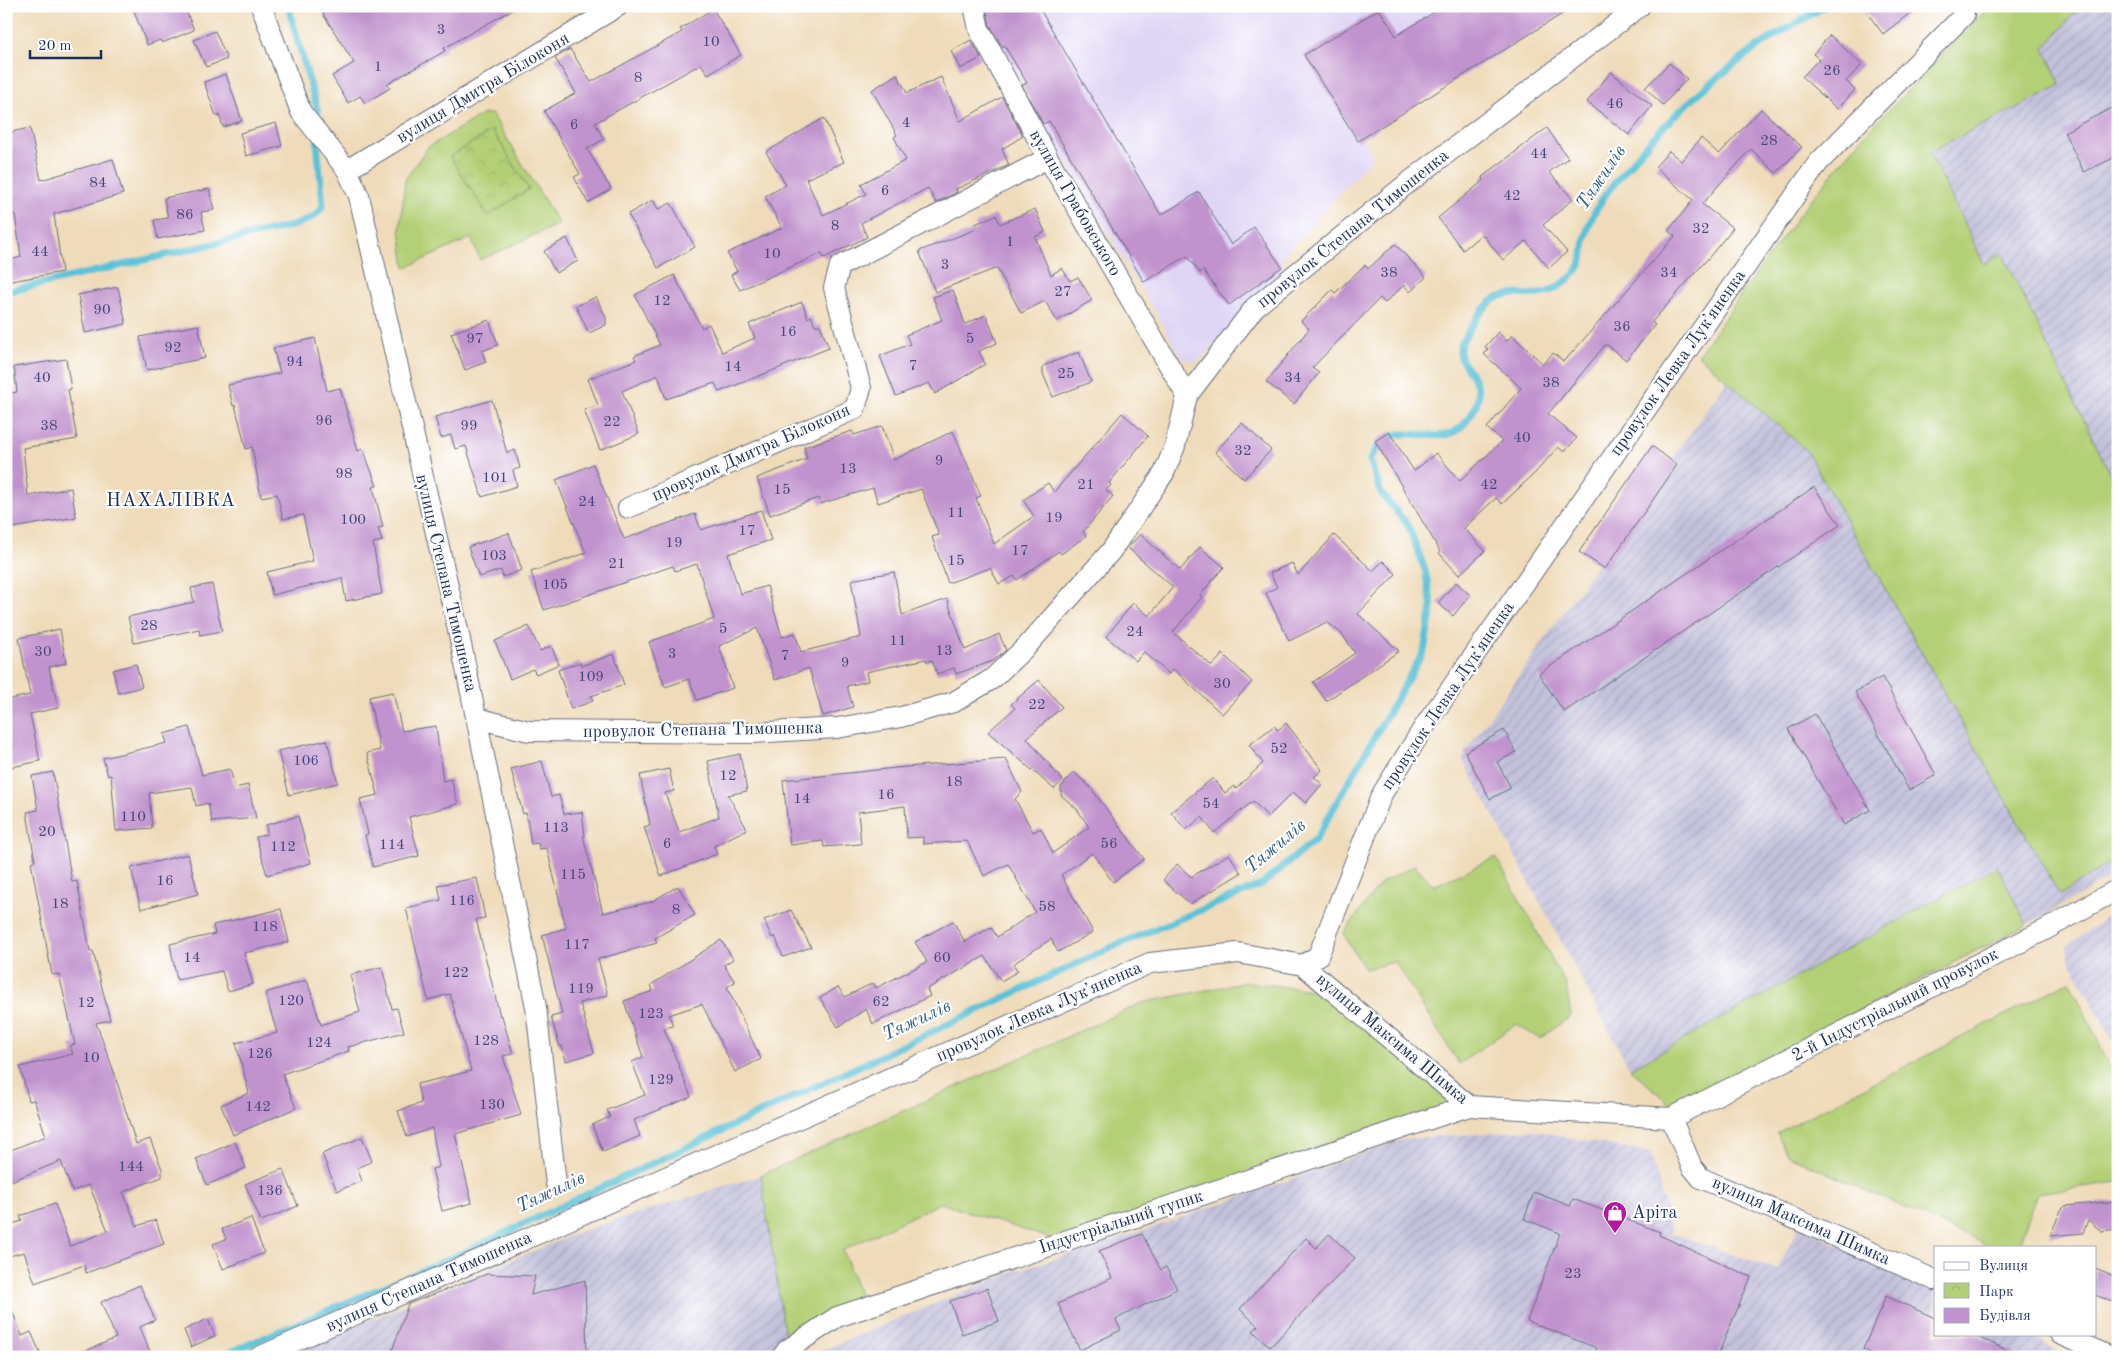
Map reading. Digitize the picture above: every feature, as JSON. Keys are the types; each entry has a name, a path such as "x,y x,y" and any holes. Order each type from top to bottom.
{"street":[{"name":"вулиця Степана Тимошенка","path":"261,6 301,112 347,170 359,196 476,718 536,1007 556,1184"},
{"name":"вулиця Дмитра Білоконя","path":"347,170 618,6"},
{"name":"вулиця Грабовського","path":"974,6 979,29 1048,158 1188,396"},
{"name":"провулок Степана Тимошенка","path":"476,718 529,731 753,733 837,728 901,717 954,702 992,680 1020,653 1111,551 1164,473 1175,446 1188,396 1255,307 1404,186 1640,6"},
{"name":"провулок Левка Лукʼяненка","path":"571,1220 1150,963 1238,953 1303,965 1318,956 1382,794 1424,726 1818,164 1964,15"},
{"name":"провулок Дмитра Білоконя","path":"628,508 855,409 862,388 834,288 840,266 1048,158"},
{"name":"2-й Індустріальний провулок","path":"1671,1118 2045,930 2118,889"},
{"name":"вулиця Максима Шимка","path":"1303,965 1469,1106 1671,1118 1692,1167 1702,1178 1934,1280"},
{"name":"Індустріальний тупик","path":"782,1357 787,1350 837,1317 1469,1106"},
{"name":"вулиця Степана Тимошенка","path":"258,1357 571,1220"},
{"path":"2064,1336 2111,1357"}],"shaded area":[{"path":"996,6 1575,6 1363,138 1373,157 1284,255 1280,280 1197,362 1183,359 1049,134 984,14"},
{"path":"2028,6 2118,6 2118,873 2027,925 1996,866 1630,1069 1463,760 1465,752 1727,381"},
{"path":"2118,909 2118,1051 2068,957 2067,946"},
{"path":"1531,1130 1651,1153 1672,1233 1777,1270 1799,1226 1934,1291 1934,1336 2028,1336 2071,1357 812,1357 813,1354 1012,1272 1155,1227 1404,1139"},
{"path":"761,1175 787,1350 782,1357 283,1357 581,1231"}],"green space":[{"path":"1990,6 2080,6 2044,49 2061,85 1929,152 1984,264 2002,253 2118,490 2118,857 2060,895 1806,450 1698,355 1804,208 1861,139"},
{"path":"483,114 492,114 559,224 480,260 471,238 405,268 400,229 405,180 427,148"},
{"path":"492,130 529,189 488,216 450,157"},
{"path":"1496,857 1566,985 1571,1016 1540,1039 1516,1024 1459,1064 1395,962 1365,969 1343,934 1381,883 1415,865 1434,886"},
{"path":"1997,866 2027,925 1672,1106 1630,1069"},
{"path":"2070,981 2118,1084 2118,1182 2037,1193 2018,1246 1990,1246 1787,1155 1777,1133"},
{"path":"1246,982 1336,993 1469,1106 1061,1242 940,1203 843,1250 864,1308 787,1350 761,1175 1142,1003"}],"building":[{"path":"132,6 184,6 194,30 162,43 160,40 147,45"},
{"path":"335,6 519,6 444,48 445,51 387,84 390,88 365,103 360,96 348,103 332,76 354,63 323,14"},
{"path":"996,6 1038,6 1161,215 1199,192 1231,245 1254,227 1282,267 1229,305 1203,270 1200,273 1187,256 1144,282 1049,121 1043,124 1022,85 1027,83 1004,45 1002,47 990,25 987,12"},
{"path":"1444,6 1575,6 1358,141 1304,55 1379,9 1396,36"},
{"path":"1862,6 1919,6 1883,34"},
{"path":"713,9 741,55 708,74 701,64 595,123 604,139 587,149 611,189 588,203 574,177 580,174 544,111 576,93 555,58 570,49 591,82 682,32 680,29"},
{"path":"215,31 227,59 206,67 194,40"},
{"path":"1830,35 1862,65 1846,81 1855,90 1837,109 1802,77 1819,59 1813,54"},
{"path":"971,40 981,58 960,69 951,51"},
{"path":"1669,63 1687,79 1663,105 1645,88"},
{"path":"1611,72 1652,106 1629,135 1587,102"},
{"path":"226,74 242,121 223,127 219,115 216,116 204,82"},
{"path":"897,74 907,93 941,77 960,121 1002,97 1023,136 1002,149 1009,165 956,189 957,192 936,203 928,188 861,223 867,237 824,258 822,253 740,290 731,275 737,271 727,253 782,228 765,196 786,185 766,152 824,118 844,162 806,179 823,215 866,194 861,184 906,160 894,137 897,135 872,90"},
{"path":"2118,105 2118,156 2084,172 2064,132"},
{"path":"1761,109 1802,147 1776,173 1751,149 1702,204 1733,228 1652,322 1655,325 1626,360 1606,344 1548,414 1577,438 1564,452 1558,447 1535,473 1502,504 1496,498 1464,528 1485,551 1459,575 1439,553 1440,551 1375,441 1389,432 1414,471 1436,453 1460,481 1502,441 1487,428 1521,388 1484,354 1488,350 1485,347 1498,332 1507,341 1512,335 1543,364 1553,353 1563,361 1568,357 1675,236 1668,231 1693,200 1655,167 1669,151 1681,161 1701,138 1719,154"},
{"path":"276,123 282,146 246,156 240,133"},
{"path":"30,128 41,180 113,159 123,194 54,214 62,272 6,282 6,261 21,257 15,214 6,216 6,133"},
{"path":"1547,128 1568,158 1549,172 1573,199 1543,225 1567,252 1549,268 1526,241 1503,260 1482,234 1463,250 1438,218 1484,180 1482,177"},
{"path":"209,189 214,210 201,212 205,230 158,239 154,220 168,218 164,198"},
{"path":"653,200 658,209 671,203 695,247 658,268 628,214"},
{"path":"1035,209 1045,232 1035,237 1051,275 1062,268 1070,281 1078,277 1092,300 1057,321 1045,301 1021,313 997,268 935,292 919,251 977,229 975,224 996,215 1000,224"},
{"path":"567,238 578,261 556,273 544,251"},
{"path":"1395,244 1426,277 1410,292 1404,285 1385,303 1380,298 1312,368 1319,373 1294,404 1266,382 1309,329 1301,321 1332,290 1335,293 1365,265 1368,269"},
{"path":"674,275 702,328 709,324 722,352 755,338 749,324 802,302 808,318 811,316 815,325 820,325 829,348 719,392 715,383 666,399 658,375 622,391 639,434 600,450 584,410 598,405 588,379 636,360 634,356 660,345 635,295"},
{"path":"118,287 126,324 85,333 78,295"},
{"path":"953,290 965,324 986,315 997,343 979,351 985,364 935,394 929,383 896,396 880,356 910,344 906,335 942,320 933,297"},
{"path":"596,297 606,317 606,325 589,333 576,306"},
{"path":"489,320 498,345 482,351 486,362 465,370 451,333"},
{"path":"198,325 205,358 147,370 140,337"},
{"path":"315,338 327,391 340,388 358,451 363,449 377,486 373,487 383,527 378,528 382,541 373,543 382,594 346,601 342,578 272,595 267,572 313,561 303,515 283,519 277,494 261,497 252,447 246,449 228,385 280,373 273,348"},
{"path":"1079,352 1091,382 1053,397 1043,374 1043,366"},
{"path":"66,359 71,389 68,390 77,439 23,448 28,496 71,488 76,517 13,528 6,489 6,394 17,392 14,367"},
{"path":"492,400 507,453 515,450 520,468 513,470 517,486 482,497 466,446 455,449 451,435 441,438 435,417"},
{"path":"1122,413 1148,436 1109,483 1111,485 1106,490 1113,496 1083,532 1086,536 1061,554 1059,551 1017,580 1014,576 999,584 990,568 948,583 932,537 939,535 921,489 878,503 873,488 820,504 818,498 770,515 757,478 807,459 804,447 852,431 854,435 882,426 894,460 953,431 981,496 976,498 994,544 1034,516 1023,500 1048,483 1054,492"},
{"path":"1242,423 1271,450 1244,479 1215,452"},
{"path":"1652,446 1677,465 1605,569 1579,552"},
{"path":"593,464 624,539 695,514 701,530 761,510 771,540 728,554 740,594 767,586 782,637 795,633 801,652 861,637 851,580 894,572 902,615 947,599 965,650 999,634 1006,650 993,661 956,674 954,668 937,674 932,660 927,662 926,659 866,672 868,681 847,686 853,707 823,716 809,668 775,680 757,628 719,646 733,688 697,700 689,679 665,687 649,642 714,619 697,564 675,571 673,566 544,610 531,572 586,553 556,480"},
{"path":"1814,487 1840,525 1564,712 1539,674"},
{"path":"509,533 522,570 503,577 501,570 479,577 468,547"},
{"path":"1140,534 1180,570 1200,547 1224,567 1200,595 1202,597 1173,632 1212,666 1223,654 1252,682 1222,714 1173,669 1169,674 1144,652 1136,661 1106,637 1133,603 1149,616 1173,587 1128,548"},
{"path":"1334,535 1373,571 1383,561 1396,574 1358,614 1399,651 1326,701 1313,682 1355,653 1342,634 1327,622 1289,641 1266,593 1277,587 1270,573 1292,563 1298,575"},
{"path":"1456,582 1470,595 1453,616 1438,603"},
{"path":"212,584 222,631 200,635 199,629 134,643 128,617 194,602 191,588"},
{"path":"529,626 540,651 551,646 559,664 536,674 533,669 510,679 495,641"},
{"path":"60,629 66,663 49,667 58,708 30,714 40,761 12,767 6,740 6,700 30,695 19,638"},
{"path":"614,654 624,685 591,696 593,701 571,709 558,670 580,662 581,666"},
{"path":"136,664 142,687 118,693 113,670"},
{"path":"1882,677 1936,775 1909,790 1855,692"},
{"path":"1039,680 1062,707 1027,738 1063,781 1054,789 988,732 1015,708 1011,704"},
{"path":"393,692 402,731 436,726 443,781 451,779 458,804 409,817 419,856 373,867 365,835 368,834 360,799 378,795 367,753 380,750 369,697"},
{"path":"1815,714 1870,810 1844,825 1788,729"},
{"path":"1286,723 1322,770 1314,777 1322,784 1306,803 1293,792 1268,817 1253,801 1214,833 1202,817 1186,830 1171,812 1213,778 1225,793 1234,786 1236,789 1263,763 1249,745 1274,726 1278,730"},
{"path":"189,727 202,775 230,769 235,788 248,785 256,818 212,822 208,803 196,806 192,787 149,793 152,828 116,831 111,775 108,776 103,758 167,743 164,734"},
{"path":"1504,730 1516,752 1497,762 1511,788 1490,799 1465,752"},
{"path":"327,740 338,783 289,795 278,751"},
{"path":"740,754 747,791 728,795 747,829 714,846 717,854 661,876 644,827 650,825 640,775 669,769 674,791 665,793 679,832 719,817 708,761"},
{"path":"1006,759 1022,792 1015,799 1033,832 1041,828 1053,853 1089,827 1077,809 1061,795 1061,787 1074,772 1090,787 1144,859 1113,882 1092,853 1061,875 1093,932 1058,952 1051,939 1013,964 1018,971 1001,981 985,956 927,989 930,996 873,1024 866,1009 838,1027 820,998 838,987 845,997 873,983 876,988 927,962 915,942 953,921 965,942 991,927 997,937 1035,912 1008,864 984,876 967,841 923,844 923,837 907,838 905,806 858,812 861,844 824,847 823,841 790,845 783,780 905,767"},
{"path":"542,761 551,797 559,795 564,814 582,812 585,836 583,836 603,913 651,902 678,886 695,915 655,938 657,943 598,959 608,995 580,1003 594,1053 566,1061 551,1017 562,1014 542,935 566,928 547,848 539,849 538,843 531,844 526,813 523,814 511,769"},
{"path":"53,772 72,882 77,881 90,951 93,951 110,1020 96,1023 113,1069 136,1144 150,1139 162,1169 162,1177 123,1192 137,1226 156,1220 164,1244 86,1273 84,1265 35,1283 24,1252 6,1257 6,1226 22,1221 20,1216 55,1204 70,1246 108,1231 89,1185 72,1191 61,1161 6,1183 6,1152 46,1136 34,1100 29,1101 20,1067 73,1054 70,1046 75,1044 59,974 52,975 31,862 35,861 27,812 38,810 32,776"},
{"path":"298,816 311,863 267,875 256,837 267,834 266,825"},
{"path":"188,854 198,894 141,909 131,868"},
{"path":"1229,854 1241,873 1190,904 1163,880 1177,864 1191,877"},
{"path":"477,878 485,918 476,919 500,1016 502,1016 513,1054 503,1056 521,1115 455,1134 472,1203 442,1211 432,1169 439,1167 432,1128 407,1137 398,1111 421,1103 417,1084 471,1071 450,994 428,1000 406,908 441,900 438,885"},
{"path":"281,909 289,942 244,953 253,984 228,991 222,971 177,980 170,944 215,934 213,925"},
{"path":"791,910 811,947 783,957 775,936 772,938 764,920"},
{"path":"721,940 733,959 724,965 735,982 727,987 761,1059 735,1072 702,1004 669,1015 673,1026 664,1028 691,1097 634,1120 640,1136 603,1152 592,1125 610,1117 607,1110 645,1095 632,1062 643,1057 624,1001 653,991 651,985"},
{"path":"382,967 392,1009 397,1008 404,1032 348,1047 349,1051 282,1074 296,1108 233,1135 221,1105 249,1093 236,1043 277,1033 265,993 307,980 321,1025 360,1012 350,975"},
{"path":"362,1137 372,1161 357,1168 362,1181 337,1191 322,1154"},
{"path":"235,1142 246,1168 207,1185 196,1159"},
{"path":"283,1169 298,1206 261,1221 245,1184"},
{"path":"1534,1192 1570,1206 1573,1199 1660,1232 1659,1235 1751,1277 1717,1357 1593,1357 1597,1348 1527,1321 1560,1233 1524,1219"},
{"path":"2118,1201 2118,1229 2101,1231 2088,1220 2083,1233 2050,1236 2061,1210 2065,1206"},
{"path":"251,1218 264,1253 223,1269 213,1244 226,1239 222,1229"},
{"path":"1142,1234 1161,1270 1166,1267 1177,1289 1120,1317 1116,1320 1121,1330 1080,1350 1058,1304 1112,1278 1099,1251"},
{"path":"1329,1234 1355,1258 1270,1347 1253,1331 1258,1326 1240,1309 1306,1238 1316,1248"},
{"path":"2096,1269 2118,1278 2118,1304 2096,1295"},
{"path":"487,1274 535,1276 531,1295 585,1280 587,1357 390,1357 408,1304"},
{"path":"140,1285 155,1320 140,1327 152,1357 71,1357 116,1338 101,1302"},
{"path":"987,1288 999,1321 962,1334 950,1301"},
{"path":"1886,1296 1934,1318 1934,1336 1976,1336 2022,1357 1879,1357 1863,1349"},
{"path":"6,1300 8,1300 22,1336 31,1332 42,1357 6,1357"},
{"path":"208,1319 215,1336 191,1347 184,1330"}],"waterway":[{"path":"288,6 318,112"},
{"name":"Тяжилів","path":"219,1357 456,1256 1112,947 1261,885 1316,839 1424,651 1432,607 1425,570 1408,525 1381,493 1370,460 1379,445 1392,436 1402,434 1445,435 1455,431 1464,424 1475,408 1478,395 1477,385 1462,359 1460,350 1463,340 1486,307 1495,299 1506,295 1549,292 1572,276 1580,266 1585,237 1591,219 1609,190 1651,140 1681,109 1731,67 1766,41 1825,6"},
{"path":"6,292 295,225 308,220 323,205 317,142"}],"place":[{"name":"Аріта","path":"1615,1234"}],"district":[{"name":"НАХАЛІВКА","path":"171,501"}]}
